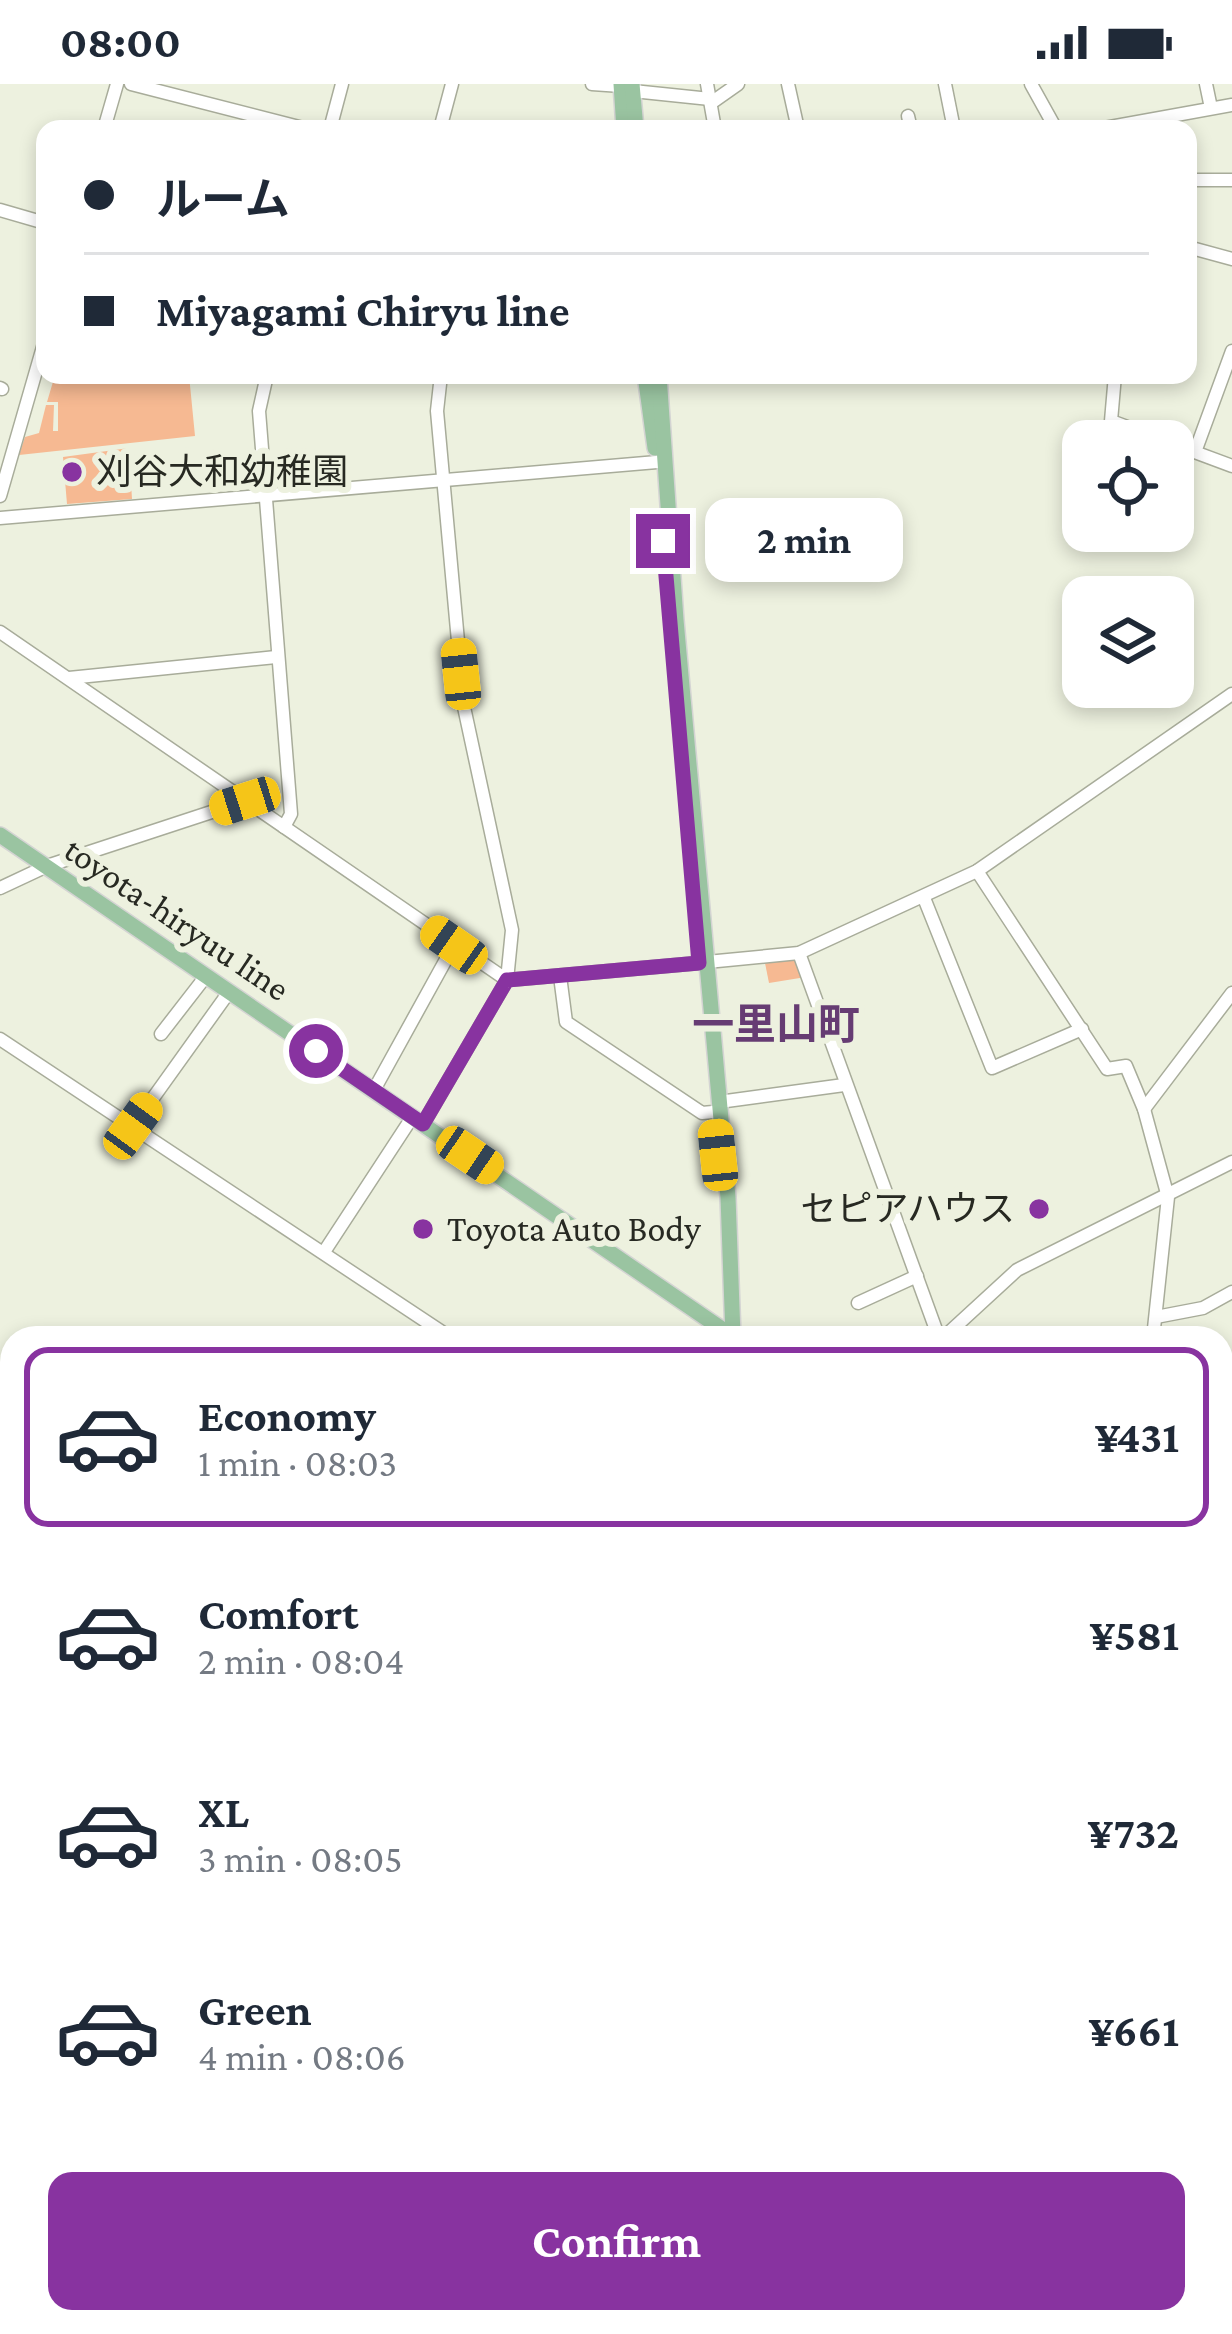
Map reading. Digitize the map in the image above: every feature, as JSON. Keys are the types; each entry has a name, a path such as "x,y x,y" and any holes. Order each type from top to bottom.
{"main road":[{"path":"625,120 627,86"},
{"path":"627,86 635,120"},
{"path":"646,384 722,1198 727,1210 732,1326"},
{"path":"660,384 703,962"},
{"name":"toyota-hiryuu line","path":"0,835 716,1326"}],"street":[{"path":"107,120 117,84"},
{"path":"131,84 272,120"},
{"path":"332,120 341,84"},
{"path":"442,120 452,84"},
{"path":"592,84 709,95 738,84"},
{"path":"788,84 796,120"},
{"path":"945,84 952,120"},
{"path":"1031,84 1051,120"},
{"path":"1206,84 1211,108"},
{"path":"1147,120 1232,105"},
{"path":"1197,180 1232,180"},
{"path":"0,210 36,220"},
{"path":"1197,249 1232,259"},
{"path":"1232,351 1195,452 1232,466"},
{"path":"0,496 36,371"},
{"path":"265,384 259,412 291,814 284,827"},
{"path":"324,1252 418,1120 507,980 512,930 466,720 437,411 440,384"},
{"path":"1112,420 1114,384"},
{"path":"0,518 657,462"},
{"path":"0,632 507,980 799,953 977,872 1232,694"},
{"path":"68,679 276,658"},
{"path":"0,888 47,866 245,801"},
{"path":"977,872 1107,1070 1126,1066 1144,1109 1168,1197 1155,1326"},
{"path":"924,898 992,1068 1082,1029"},
{"path":"374,1090 454,945"},
{"path":"799,953 936,1326"},
{"path":"161,1034 206,976"},
{"path":"560,976 566,1022 702,1113 844,1085"},
{"path":"133,1126 229,992"},
{"path":"1144,1109 1232,993"},
{"path":"0,1039 433,1326"},
{"path":"954,1326 1017,1270 1232,1162"},
{"path":"858,1303 917,1276"},
{"path":"1156,1317 1203,1308 1232,1292"}],"shaded area":[{"path":"52,384 190,384 195,436 19,455 25,437 39,433 46,405 54,405 53,431 58,431 58,402 47,402"},
{"path":"129,448 132,499 67,504 63,457"},
{"path":"799,957 806,977 769,983 765,963"}],"place":[{"name":"刈谷大和幼稚園","path":"72,472"},
{"name":"セピアハウス","path":"1039,1209"},
{"name":"Toyota Auto Body","path":"423,1229"}],"district":[{"name":"一里山町","path":"776,1024"}],"route":[{"path":"316,1051 423,1124 507,980 699,963 663,541"}]}
